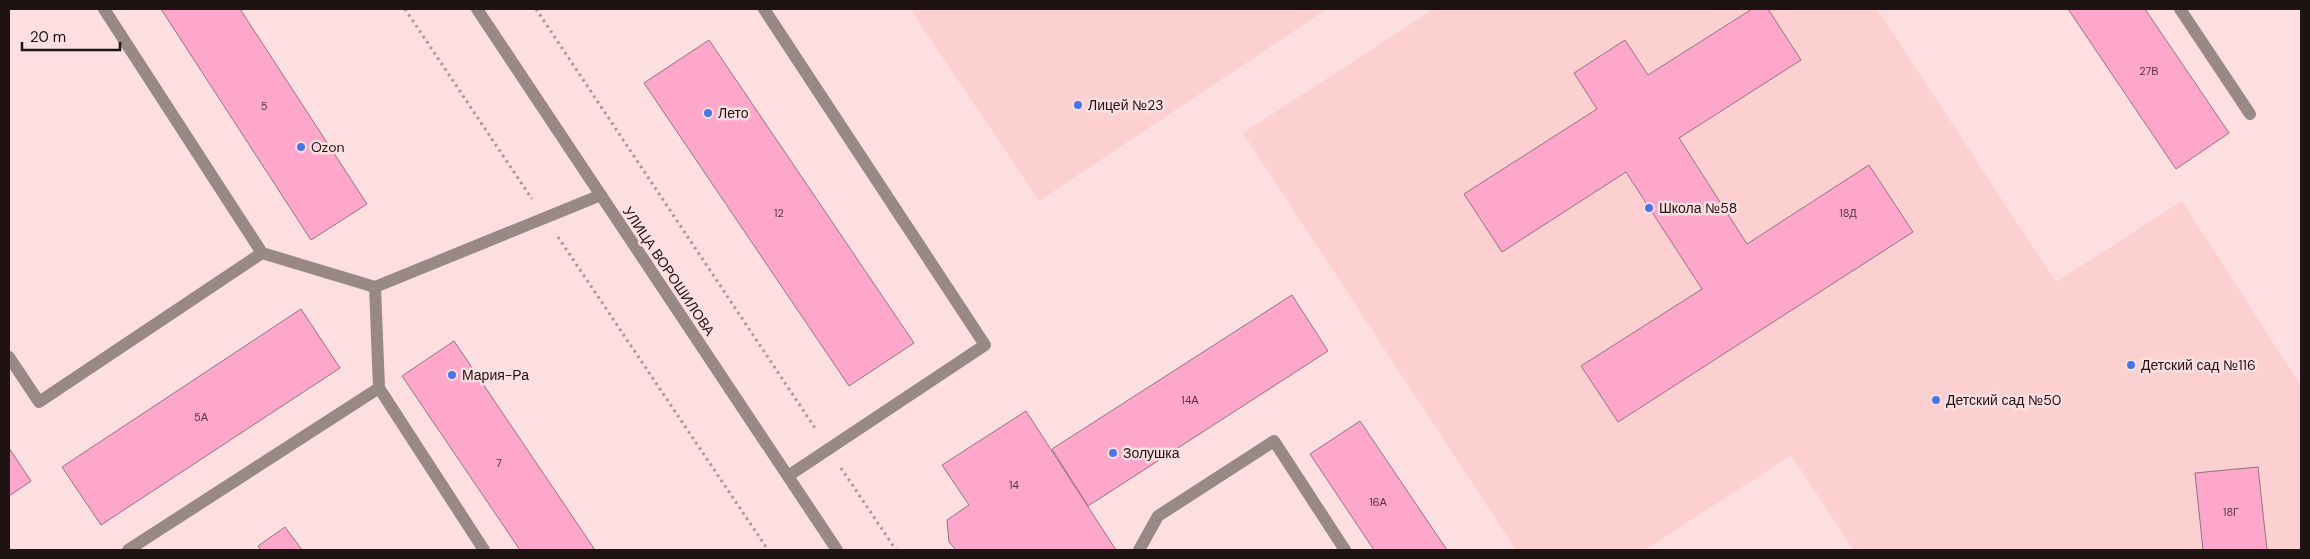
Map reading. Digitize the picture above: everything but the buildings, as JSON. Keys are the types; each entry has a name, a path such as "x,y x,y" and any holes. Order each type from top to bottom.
{"street":[{"path":"104,9 262,253 375,287 601,195"},
{"name":"УЛИЦА ВОРОШИЛОВА","path":"477,9 837,550"},
{"path":"764,9 986,346 788,476"},
{"path":"2180,9 2250,114"},
{"path":"9,357 39,402 262,253"},
{"path":"375,287 379,388 484,550"},
{"path":"128,550 379,388"},
{"path":"1139,550 1158,516 1274,441 1345,550"}],"path":[{"path":"405,9 768,550"},
{"path":"536,9 896,550"}],"shaded area":[{"name":"Лицей №23","path":"910,9 1327,9 1039,201"},
{"name":"Школа №58","path":"1434,9 1877,9 2056,282 2182,201 2301,386 2301,550 1854,550 1791,455 1645,550 1516,550 1243,133"}],"place":[{"name":"Лицей №23","path":"1078,105"},
{"name":"Лето","path":"708,113"},
{"name":"Ozon","path":"301,147"},
{"name":"Школа №58","path":"1649,208"},
{"name":"Детский сад №116","path":"2131,365"},
{"name":"Мария-Ра","path":"452,375"},
{"name":"Детский сад №50","path":"1936,400"},
{"name":"Золушка","path":"1113,453"}]}
